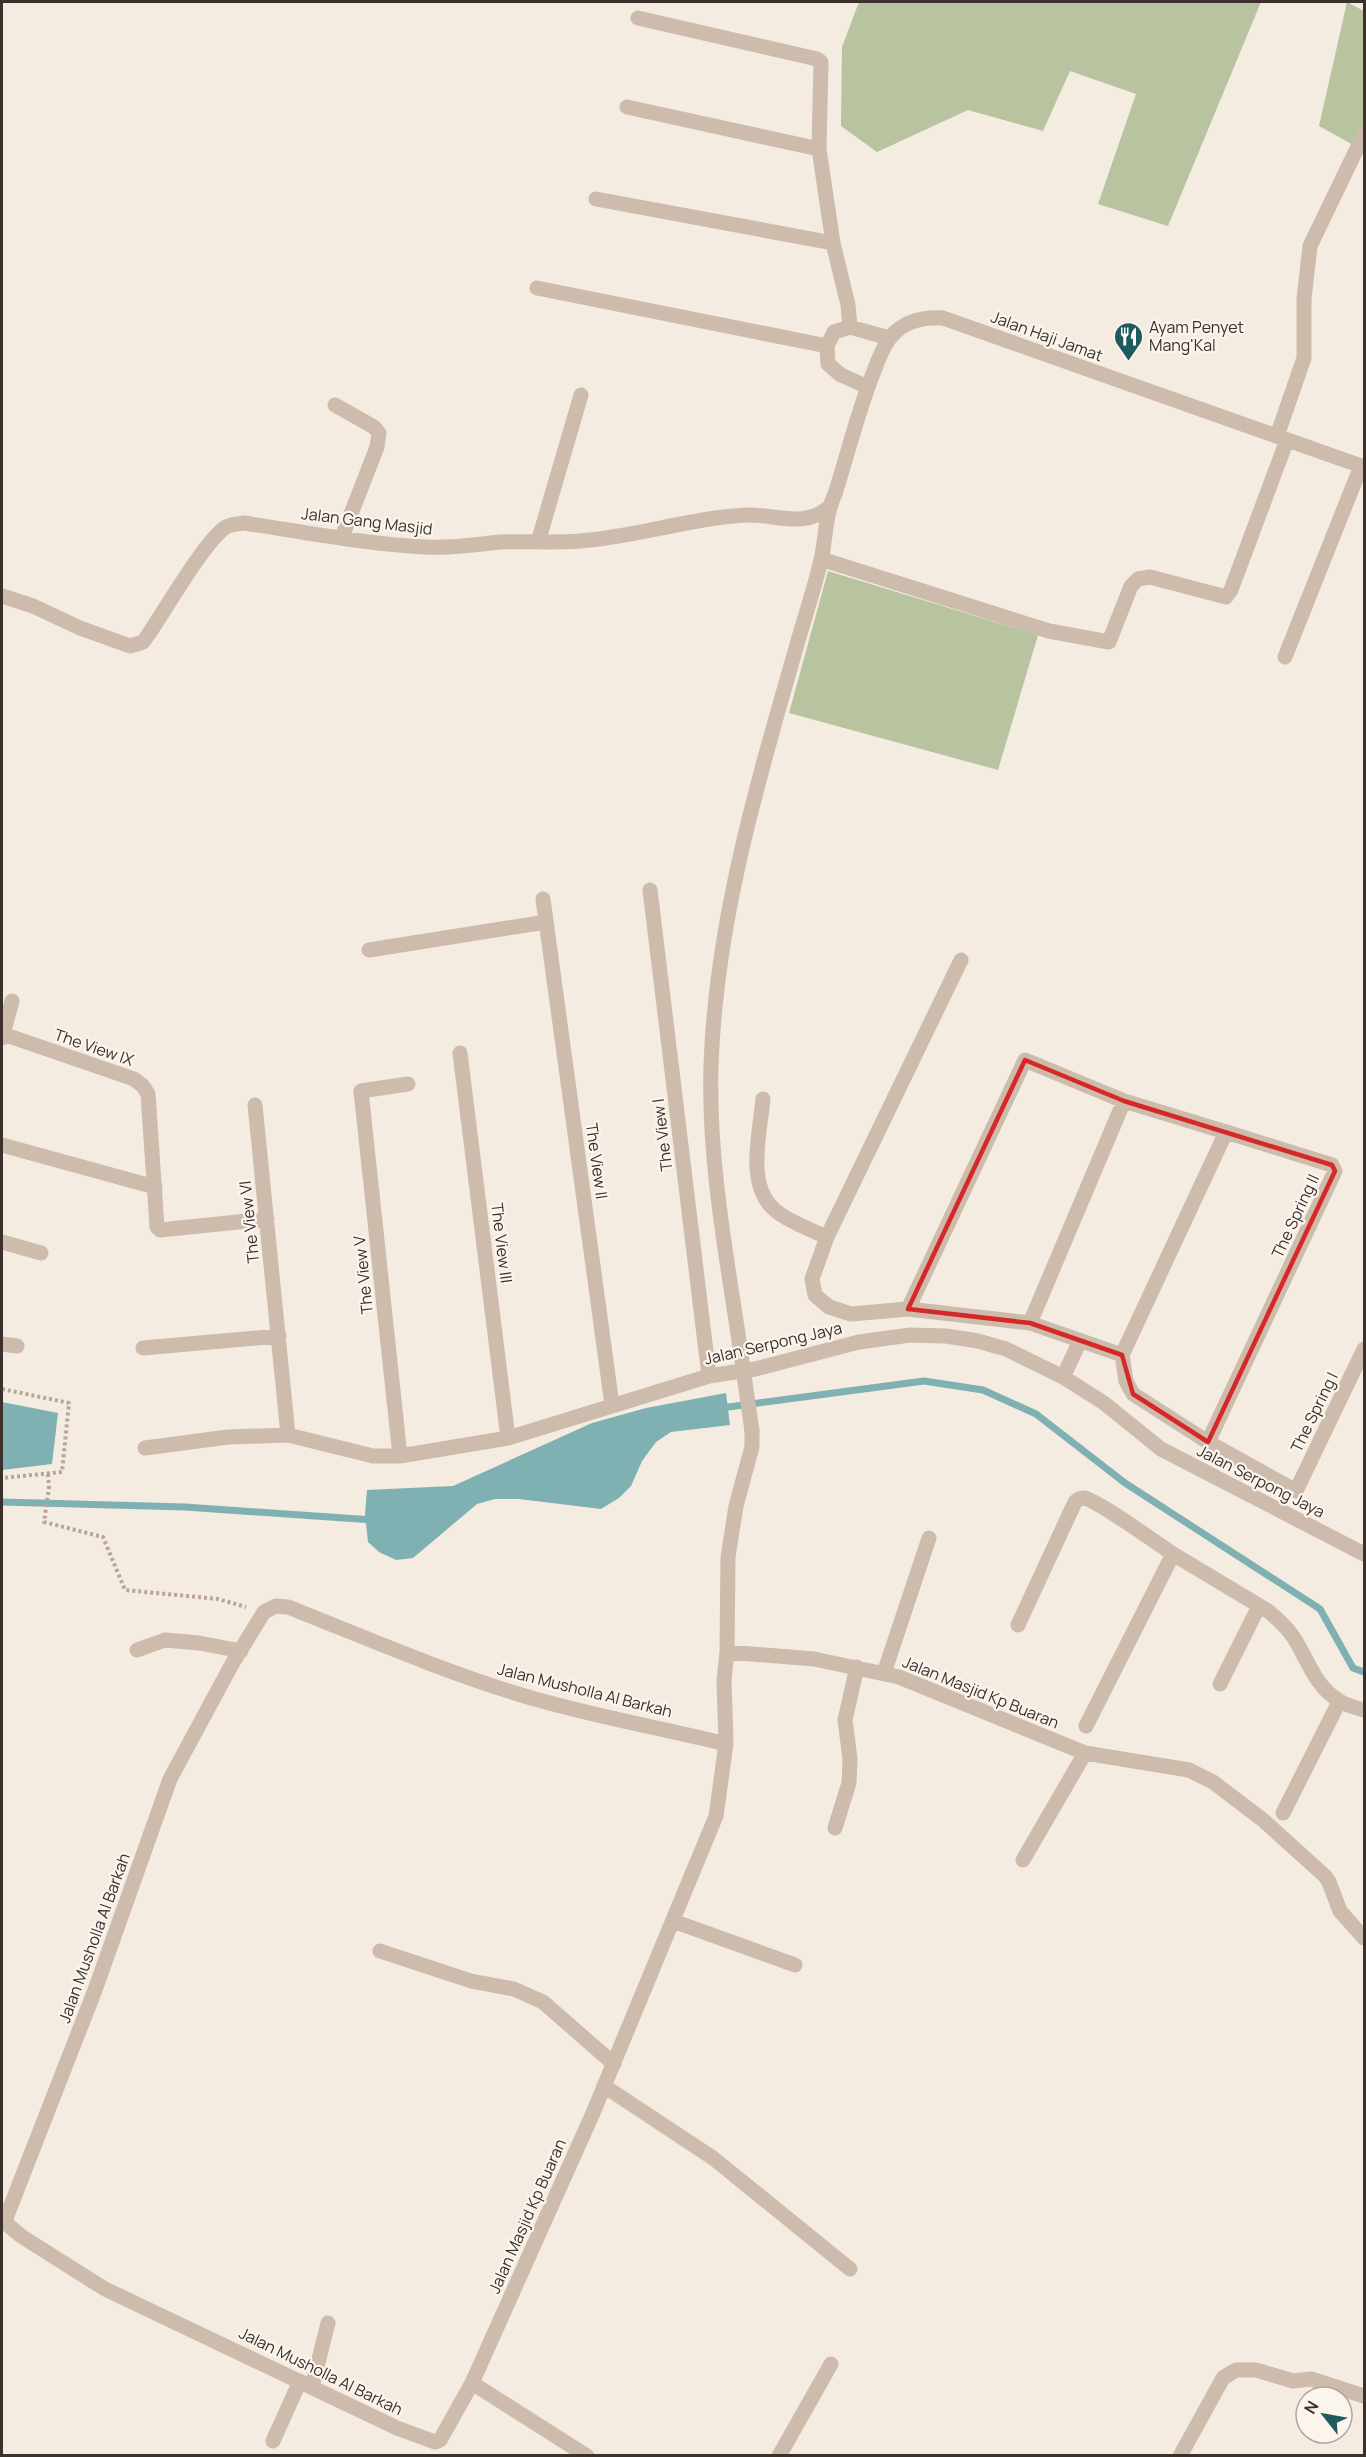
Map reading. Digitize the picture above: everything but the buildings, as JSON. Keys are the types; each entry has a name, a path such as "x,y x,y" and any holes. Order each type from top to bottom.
{"street":[{"path":"638,18 817,59 821,62 819,149 833,243 848,305 850,327"},
{"path":"627,107 819,149"},
{"path":"821,559 1049,632 1109,642 1131,586 1138,579 1150,577 1226,597 1231,590 1282,438 1304,358 1304,299 1310,246 1365,134"},
{"path":"596,199 833,243"},
{"path":"537,288 827,346"},
{"name":"Jalan Haji Jamat","path":"889,338 901,327 914,321 927,317 943,318 1363,466"},
{"path":"727,1652 728,1557 736,1506 752,1447 752,1431 716,1179 711,1120 714,1011 735,874 750,808 821,559 829,507 835,495 868,387 889,338 850,327 834,332 827,346 828,364 840,375 868,387"},
{"path":"538,542 581,395"},
{"path":"335,405 374,427 379,439 342,537"},
{"path":"1285,657 1363,466"},
{"name":"Jalan Gang Masjid","path":"2,596 33,606 123,646 137,645 148,635 217,535 227,526 244,523 426,547 609,538 671,524 747,515 802,520 820,515 829,507"},
{"name":"The View I","path":"650,890 709,1376"},
{"name":"The View II","path":"543,898 612,1405"},
{"path":"369,950 546,922"},
{"path":"961,960 827,1237 812,1279 816,1295 829,1307 851,1314 908,1309 1030,1323 1122,1355"},
{"name":"The View IX","path":"12,1001 2,1036 134,1079 144,1086 148,1094 157,1227 163,1232 267,1219"},
{"name":"The View III","path":"460,1053 508,1438"},
{"path":"908,1309 1025,1060 1124,1101 1226,1132 1122,1355 1126,1382 1133,1394 1208,1442"},
{"name":"The View V","path":"400,1456 361,1091 408,1084"},
{"path":"763,1099 756,1167 766,1198 774,1210 788,1219 827,1237"},
{"path":"1030,1323 1124,1101"},
{"name":"The View VI","path":"255,1105 288,1435"},
{"name":"The Spring II","path":"1208,1442 1335,1171 1332,1165 1226,1132"},
{"path":"2,1145 155,1187"},
{"path":"2,1242 41,1253"},
{"name":"Jalan Serpong Jaya","path":"146,1448 228,1437 288,1435 373,1456 400,1456 508,1438 709,1376 755,1369 859,1342 909,1335 946,1336 978,1341 1006,1349 1063,1377 1104,1403 1161,1449 1365,1554"},
{"path":"143,1348 279,1336"},
{"path":"1063,1377 1080,1341"},
{"path":"2,1344 17,1346"},
{"name":"The Spring I","path":"1208,1442 1296,1491 1365,1349"},
{"path":"1018,1625 1075,1502 1084,1498 1259,1606 1281,1622 1294,1638 1320,1684 1340,1702 1365,1710"},
{"path":"884,1673 929,1538"},
{"path":"1086,1726 1173,1554"},
{"name":"Jalan Musholla Al Barkah","path":"472,2383 440,2440 435,2442 397,2428 105,2289 21,2236 5,2230 8,2197 95,1990 170,1779 264,1612 276,1606 288,1607 447,1670 518,1694 617,1720 650,1725 726,1744"},
{"path":"1220,1684 1259,1606"},
{"path":"137,1650 165,1640 199,1643 241,1651"},
{"name":"Jalan Masjid Kp Buaran","path":"472,2383 614,2064 716,1816 726,1744 724,1680 727,1652 814,1659 884,1673 1085,1752 1189,1770 1213,1782 1278,1832 1325,1876 1340,1911 1365,1938"},
{"path":"835,1828 849,1783 850,1759 845,1720 857,1667"},
{"path":"1283,1813 1340,1702"},
{"path":"1023,1860 1085,1752"},
{"path":"673,1921 795,1965"},
{"path":"380,1952 471,1981 514,1989 543,2002 614,2064"},
{"path":"604,2086 713,2158 850,2269"},
{"path":"273,2441 306,2384 328,2323"},
{"path":"779,2456 831,2364"},
{"path":"1180,2456 1223,2378 1236,2370 1256,2370 1293,2381 1311,2379 1365,2396"},
{"path":"472,2383 587,2456"}],"path":[{"path":"2,1389 69,1403 62,1472 2,1478"},
{"path":"48,1473 49,1488 44,1522 104,1537 125,1590 218,1599 264,1612"}],"highlighted area":[{"path":"1025,1060 1124,1101 1332,1165 1335,1171 1208,1442 1133,1394 1122,1355 1030,1323 908,1309"}],"green space":[{"path":"859,2 1261,2 1168,226 1098,204 1136,94 1070,71 1043,131 968,110 877,152 841,126 842,47"},
{"path":"1347,2 1364,11 1364,151 1319,126"},
{"path":"828,571 1038,635 998,770 789,713"}],"water":[{"path":"726,1393 730,1425 671,1432 656,1442 642,1461 631,1486 619,1498 601,1509 519,1499 495,1499 477,1504 413,1558 396,1560 379,1552 368,1542 365,1514 367,1490 453,1486 592,1423 646,1408"},
{"path":"2,1402 58,1413 52,1464 2,1470"}],"waterway":[{"path":"721,1408 924,1381 983,1390 1036,1414 1125,1483 1320,1609 1353,1668 1364,1672"},
{"path":"2,1502 185,1507 373,1520"}],"place":[{"name":"Ayam Penyet Mang'Kal","path":"1128,362"}]}
